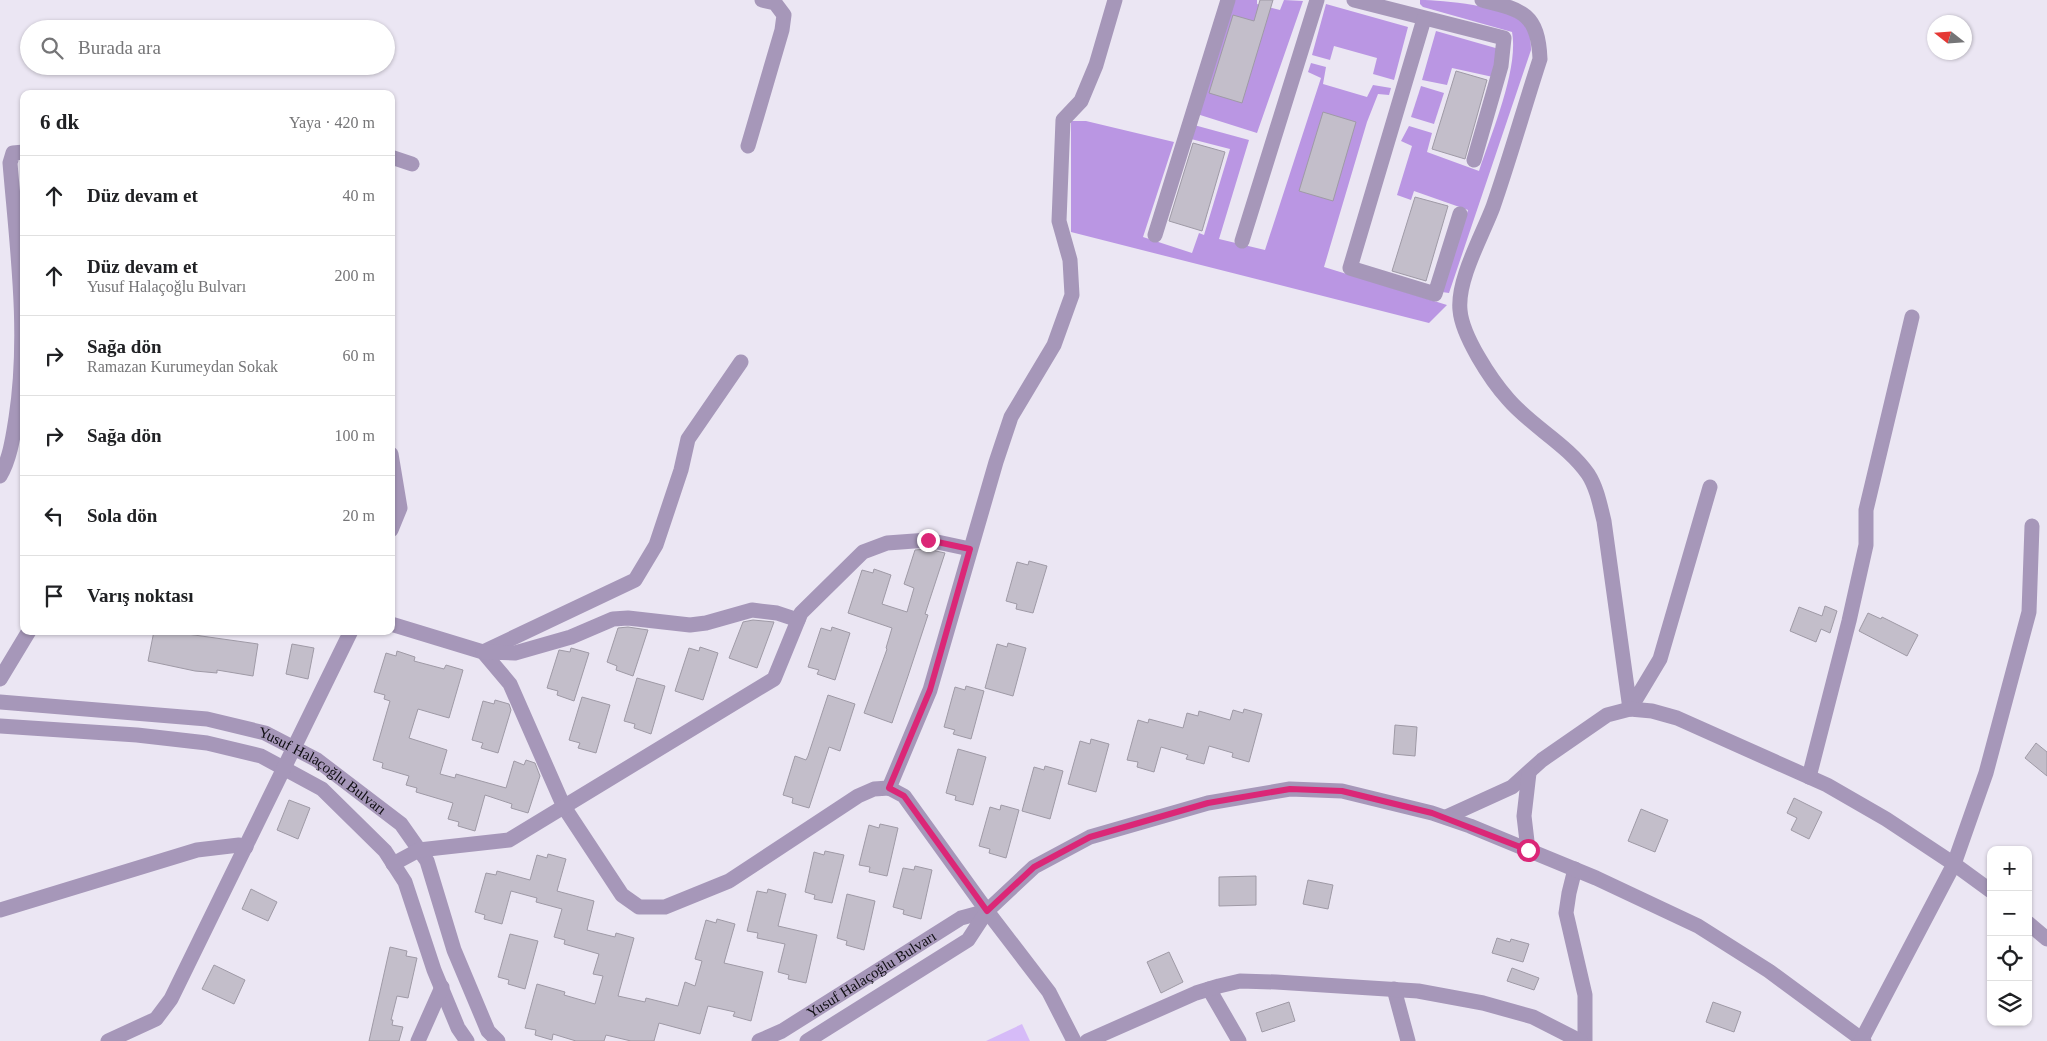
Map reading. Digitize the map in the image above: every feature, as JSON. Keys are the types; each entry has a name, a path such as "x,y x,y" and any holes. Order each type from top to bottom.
{"street":[{"path":"748,146 782,30 784,15 775,3 762,0"},
{"path":"889,788 930,690 996,462 1012,416 1054,345 1072,295 1070,260 1059,221 1064,120 1081,101 1096,65 1115,0"},
{"path":"1155,235 1228,0"},
{"path":"1242,241 1317,0"},
{"path":"1354,0 1405,7 1424,19 1504,38 1501,66 1474,160"},
{"path":"1482,0 1515,10 1531,20 1539,38 1540,59 1493,206 1460,290 1460,310 1464,329 1481,361 1508,399 1563,447 1588,475 1597,495 1604,521 1630,709"},
{"path":"1424,19 1350,268 1435,294 1460,214"},
{"path":"20,152 13,153 10,163 20,242"},
{"path":"395,158 412,164"},
{"path":"1809,777 1849,621 1866,545 1866,510 1912,316"},
{"path":"483,652 635,580 656,546 682,470 688,439 741,362"},
{"path":"0,476 4,469 14,433 19,398 20,370"},
{"path":"395,478 400,508 395,520"},
{"path":"1630,709 1660,659 1710,487"},
{"path":"1862,1041 1954,864 1986,772 2029,612 2032,526"},
{"path":"393,864 419,850 509,840 774,679 801,614 863,552 887,543 928,540 970,549"},
{"path":"395,625 483,652 515,653 571,637 613,619 628,618 690,625 706,624 752,610 777,613 798,620"},
{"path":"0,678 27,635"},
{"path":"108,1041 156,1020 171,998 349,635"},
{"path":"483,652 510,684 564,807 622,895 638,907 666,907 729,881 858,796 874,789 889,788 904,796 987,911 1049,992 1074,1041"},
{"name":"Yusuf Halaçoğlu Bulvarı","path":"0,702 208,719 265,733 317,760 401,824 427,861 454,950 488,1031 498,1041"},
{"path":"1446,818 1512,787 1542,760 1607,715 1630,709 1652,711 1677,718 1827,785 1886,819 1987,888"},
{"name":"Yusuf Halaçoğlu Bulvarı","path":"0,726 137,735 207,743 261,756 322,789 385,851 405,882 442,987 458,1028 466,1041"},
{"path":"1528,773 1524,816 1528,850"},
{"name":"Yusuf Halaçoğlu Bulvarı","path":"810,1040 968,940 987,911 1034,867 1090,837 1208,803 1290,789 1342,791 1446,818 1575,869 1698,926 1769,971 1862,1041"},
{"path":"0,910 197,850 239,845 246,847"},
{"path":"1575,869 1568,894 1566,913 1585,995 1585,1041"},
{"name":"Yusuf Halaçoğlu Bulvarı","path":"759,1041 782,1031 961,918 987,911"},
{"path":"2032,926 2047,939"},
{"path":"1087,1041 1209,989 1240,982 1249,982 1418,991 1483,1003 1533,1017 1580,1041"},
{"path":"418,1041 442,987"},
{"path":"1209,989 1239,1041"},
{"path":"1394,990 1408,1041"}],"shaded area":[{"path":"1232,0 1257,0 1257,4 1280,10 1284,0 1303,1 1257,133 1197,114"},
{"path":"1420,0 1473,5 1513,16 1525,25 1531,42 1531,50 1449,293 1442,292 1468,210 1414,191 1411,200 1397,195 1412,146 1401,141 1409,126 1432,133 1427,152 1479,171 1497,121 1508,82 1513,47 1512,32 1423,7 1420,4"},
{"path":"1326,4 1408,27 1394,80 1373,74 1377,58 1334,46 1330,60 1312,55"},
{"path":"1436,31 1499,49 1493,77 1452,68 1447,85 1422,80"},
{"path":"1311,63 1326,67 1323,84 1367,97 1373,85 1391,88 1389,95 1378,94 1367,122 1324,267 1447,305 1429,323 1071,232 1071,121 1086,121 1174,142 1143,237 1192,253 1199,233 1204,235 1230,149 1191,139 1194,125 1249,140 1219,239 1265,250 1321,78 1308,72"},
{"path":"1421,86 1444,93 1434,124 1411,117"},
{"path":"1022,1024 1030,1041 986,1041"}],"building":[{"path":"1260,0 1273,0 1242,103 1209,93 1233,15 1254,21"},
{"path":"1456,71 1487,80 1465,159 1432,149"},
{"path":"1323,112 1356,122 1333,201 1299,191"},
{"path":"1193,143 1225,152 1202,231 1169,221"},
{"path":"1415,197 1448,206 1426,281 1392,271"},
{"path":"927,549 945,553 925,614 928,615 892,723 864,713 887,649 892,628 848,613 862,570 873,573 874,569 891,575 882,604 907,612 914,588 904,584 915,550"},
{"path":"1029,561 1047,566 1033,613 1016,609 1017,604 1006,601 1017,562 1028,565"},
{"path":"1825,606 1837,611 1830,633 1821,629 1816,642 1790,631 1799,607 1822,616"},
{"path":"1868,613 1881,619 1882,617 1918,635 1907,656 1859,631"},
{"path":"753,620 774,622 757,668 729,658 743,622"},
{"path":"628,627 648,630 633,676 616,670 617,666 607,662 618,628"},
{"path":"832,627 850,633 835,680 817,674 819,670 808,667 821,628 831,631"},
{"path":"153,635 194,635 258,644 253,676 217,670 217,673 195,671 148,661"},
{"path":"1008,643 1026,648 1013,696 985,688 997,644 1007,647"},
{"path":"292,644 314,648 308,679 286,674"},
{"path":"700,647 718,653 703,700 675,691 689,648 699,651"},
{"path":"571,648 589,653 574,701 557,695 558,691 547,688 559,650 570,652"},
{"path":"397,651 415,657 414,661 444,669 446,665 463,670 449,718 418,709 409,738 447,750 440,774 455,778 456,774 506,788 514,761 524,765 526,760 535,763 540,776 528,813 511,808 512,804 485,795 475,831 458,826 459,822 448,819 453,803 416,792 417,788 406,785 409,776 382,768 383,763 373,760 390,701 384,699 385,695 374,692 386,653 396,656"},
{"path":"637,678 665,686 651,734 634,728 635,724 624,721"},
{"path":"966,686 984,691 971,739 953,734 955,730 944,727 955,687 965,690"},
{"path":"828,695 855,704 840,751 829,747 809,808 792,803 793,798 783,795 795,756 806,760 808,756"},
{"path":"582,697 610,705 596,753 578,748 580,743 569,740"},
{"path":"495,700 509,704 511,710 498,753 481,748 483,743 472,740 483,701 494,704"},
{"path":"1244,709 1262,714 1249,762 1232,757 1233,753 1209,746 1204,764 1186,759 1188,755 1161,747 1154,772 1137,767 1138,762 1127,760 1138,720 1148,723 1149,719 1183,728 1187,713 1198,716 1199,711 1230,720 1233,710 1243,713"},
{"path":"1395,725 1417,727 1415,756 1393,754"},
{"path":"1091,739 1109,744 1096,792 1068,784 1080,741 1090,744"},
{"path":"2036,743 2047,752 2047,776 2025,758"},
{"path":"958,749 986,757 973,805 955,800 956,796 946,793"},
{"path":"1045,766 1063,771 1050,819 1022,811 1034,767 1044,770"},
{"path":"1794,798 1822,812 1809,839 1791,830 1797,818 1787,813"},
{"path":"289,800 310,808 298,839 277,830"},
{"path":"1001,805 1019,810 1006,858 989,853 990,849 979,846 990,807 1000,810"},
{"path":"1641,809 1668,820 1655,852 1628,841"},
{"path":"880,824 898,828 887,876 869,872 870,867 859,865 869,825 879,828"},
{"path":"825,851 844,855 832,903 814,899 815,895 805,892 814,852 824,855"},
{"path":"548,854 566,859 557,891 594,901 587,930 615,937 616,933 634,938 618,996 645,1002 646,998 678,1006 685,982 695,986 702,961 695,959 706,920 716,923 717,919 735,924 724,963 763,972 751,1021 733,1016 735,1012 708,1006 700,1034 659,1023 654,1041 631,1041 606,1035 604,1041 576,1041 553,1034 552,1040 535,1035 536,1030 525,1028 537,984 565,992 564,995 595,1004 603,976 593,974 599,954 564,944 565,940 554,937 562,909 536,902 537,898 511,891 502,924 484,919 485,915 475,912 486,873 496,875 497,871 530,880 537,855 547,858"},
{"path":"915,866 932,870 921,919 903,914 904,910 893,907 903,868 914,870"},
{"path":"1256,876 1256,905 1219,906 1219,877"},
{"path":"1308,880 1333,885 1328,909 1303,904"},
{"path":"251,889 277,902 268,921 242,909"},
{"path":"768,889 786,894 778,926 817,935 806,983 788,979 789,975 778,972 785,944 757,938 758,933 747,931 757,891 767,893"},
{"path":"847,894 875,901 864,950 846,945 847,941 837,938"},
{"path":"510,934 538,941 525,989 508,984 509,980 498,977"},
{"path":"1497,938 1510,942 1511,939 1529,944 1523,962 1492,953"},
{"path":"390,947 407,951 406,956 417,958 408,998 397,996 391,1020 393,1020 392,1025 403,1027 399,1041 369,1041"},
{"path":"1169,952 1183,982 1161,993 1147,962"},
{"path":"214,965 245,980 234,1004 202,989"},
{"path":"1512,968 1539,978 1534,990 1507,981"},
{"path":"1289,1002 1295,1021 1262,1032 1256,1013"},
{"path":"1713,1002 1741,1012 1734,1032 1706,1022"}],"route":[{"path":"928,540 970,549 930,690 889,788 904,796 987,911 1034,867 1090,837 1208,803 1290,789 1342,791 1432,813 1470,826 1528,850"}]}
